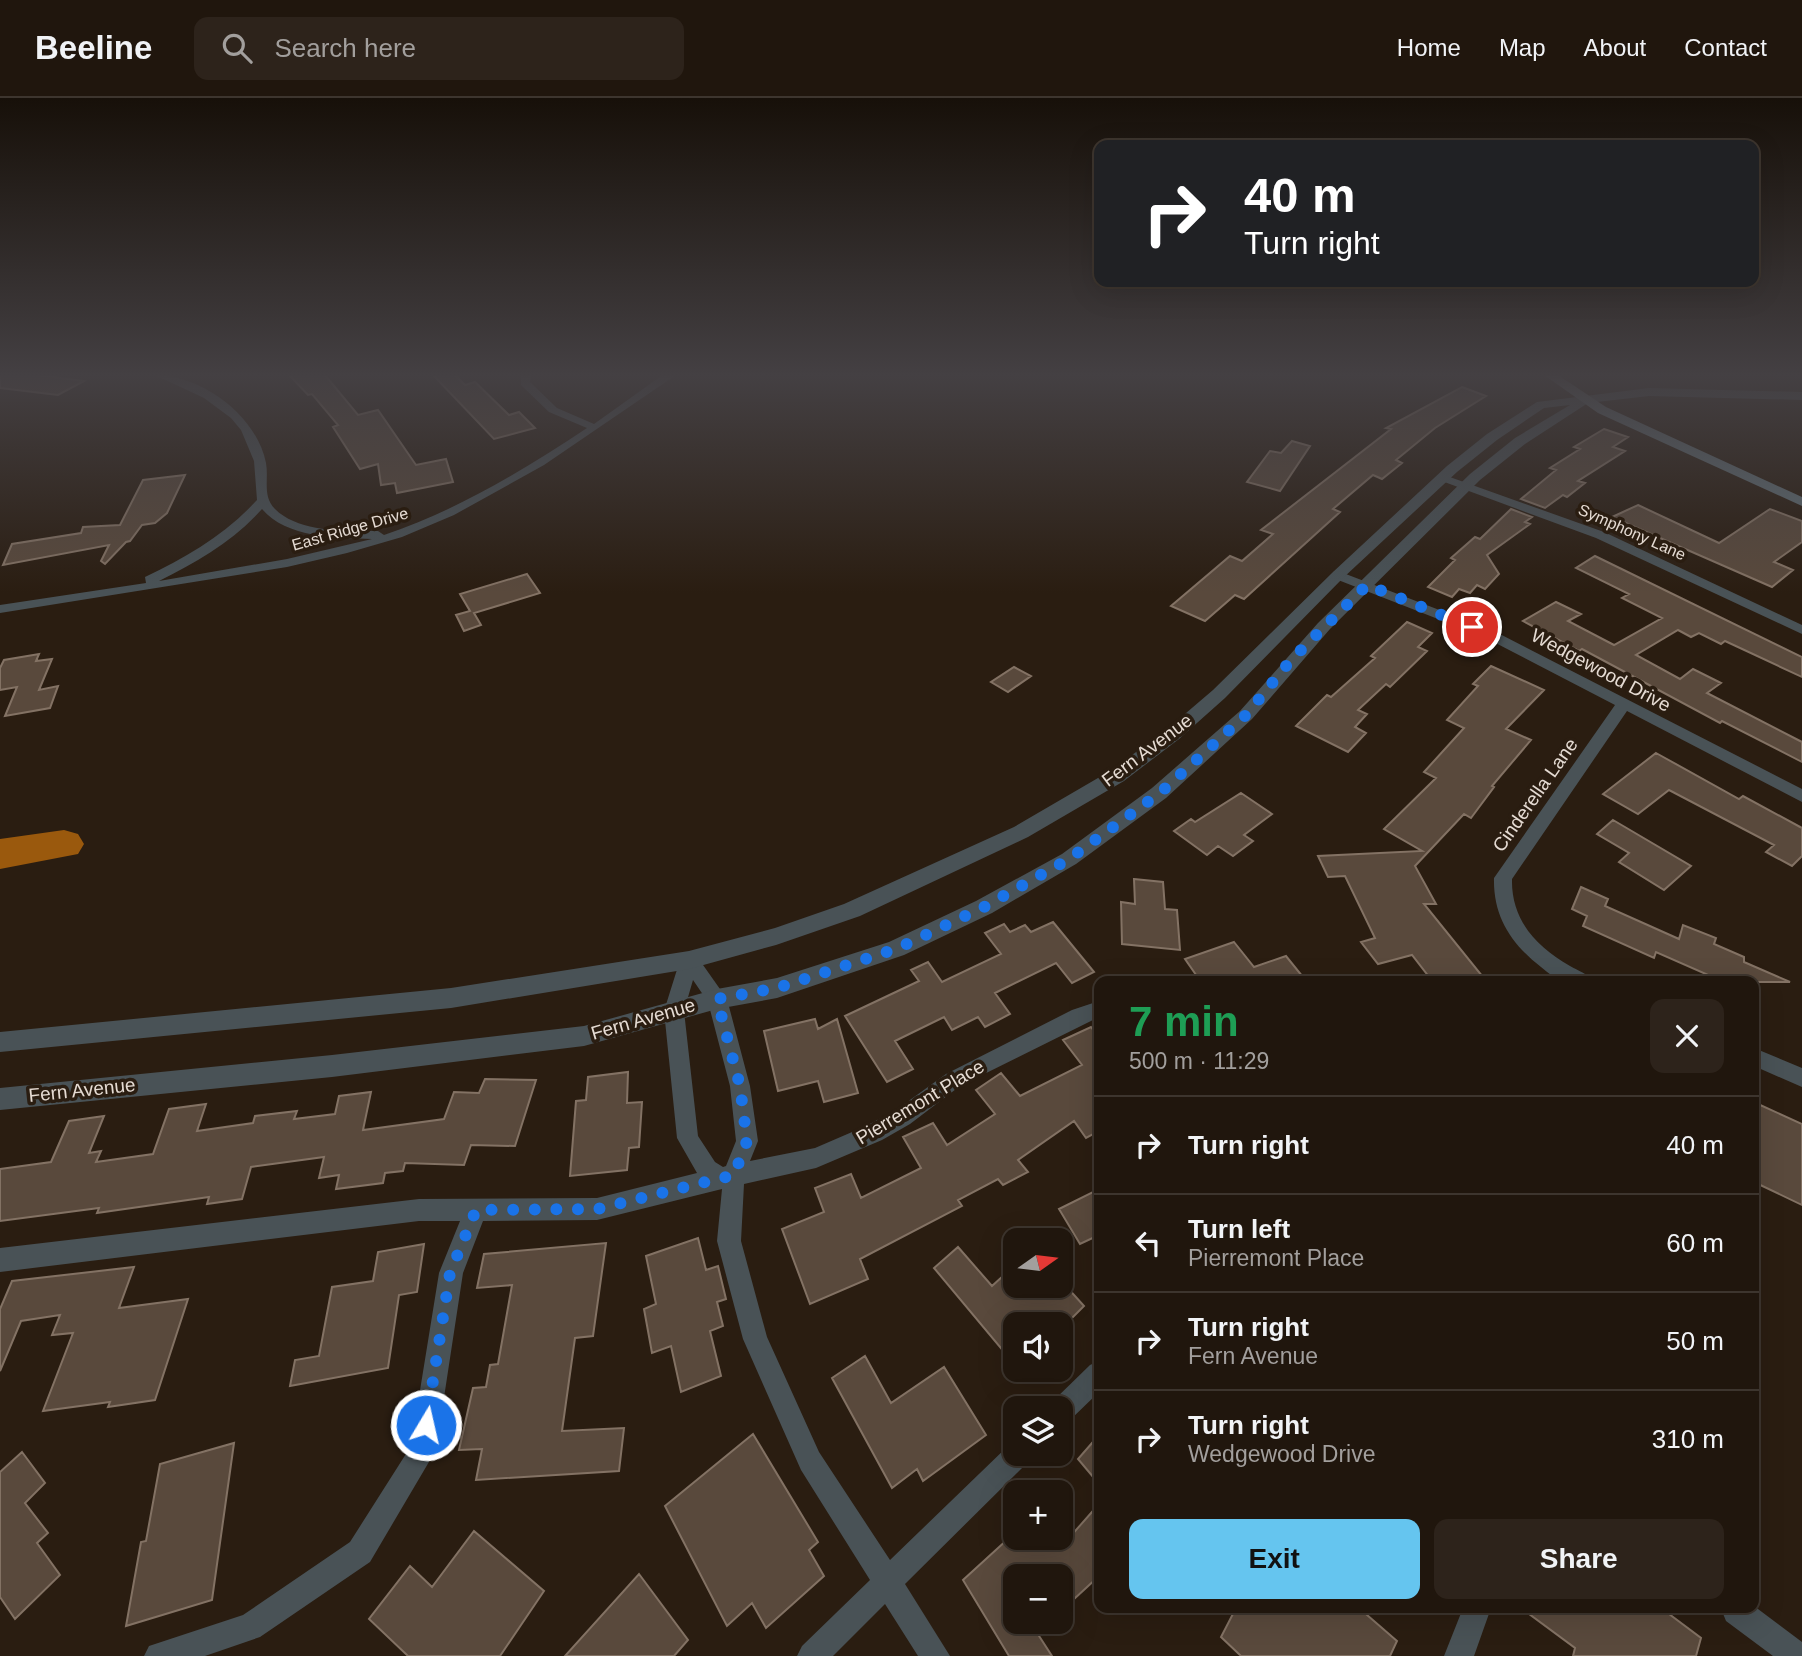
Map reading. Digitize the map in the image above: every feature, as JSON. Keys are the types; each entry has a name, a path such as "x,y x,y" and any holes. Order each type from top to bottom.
{"main road":[{"path":"1681,448 1802,502"},
{"path":"1707,448 1802,488"}],"street":[{"path":"255,448 262,502 280,518 310,529 351,535 399,533"},
{"name":"East Ridge Drive","path":"0,610 308,559 399,533 450,513 561,448"},
{"name":"Fern Avenue","path":"0,1042 451,998 689,960 776,936 890,895 1021,832 1116,776 1172,735 1219,694 1338,575 1479,448"},
{"name":"Fern Avenue","path":"0,1098 332,1066 584,1036 717,999 777,988 896,949 984,907 1078,853 1160,793 1246,715 1291,660 1467,485 1512,448"},
{"name":"Symphony Lane","path":"1443,478 1624,545 1802,630"},
{"path":"128,589 176,568 214,546 248,519 262,502"},
{"name":"Wedgewood Drive","path":"1338,575 1489,634 1802,796"},
{"name":"Cinderella Lane","path":"1571,976 1532,949 1513,927 1501,894 1503,878 1624,704"},
{"path":"689,960 717,999 740,1086 747,1141 734,1175 729,1241 755,1339 810,1461 934,1656"},
{"path":"689,960 674,1011 688,1138 707,1169 721,1178 734,1175"},
{"name":"Pierremont Place","path":"0,1260 419,1210 597,1209 816,1158 874,1133 903,1117 953,1080 1068,1021 1094,1011"},
{"path":"1759,1059 1802,1078"},
{"path":"159,1656 250,1626 360,1552 423,1450 450,1273 476,1210"},
{"path":"1073,1399 1094,1379"},
{"path":"812,1656 1006,1466"},
{"path":"1459,1656 1476,1613"},
{"path":"1739,1613 1797,1656"}],"building":[{"path":"346,448 404,448 416,465 446,459 453,482 397,493 395,483 381,485 378,464 360,469"},
{"path":"1286,448 1309,448 1280,491 1247,482 1270,451 1281,453"},
{"path":"1367,448 1411,448 1396,460 1402,463 1382,479 1373,475 1333,509 1340,512 1244,599 1235,595 1205,621 1171,606 1230,556 1242,561 1273,534 1261,530"},
{"path":"1576,448 1615,448 1625,451 1578,481 1585,483 1567,497 1563,495 1545,508 1521,499 1556,470 1550,468 1580,449"},
{"path":"185,475 167,513 155,523 142,525 130,541 105,564 101,561 109,545 3,565 12,544 81,533 83,527 120,525 143,480"},
{"path":"1638,505 1719,543 1770,509 1802,521 1802,542 1774,562 1793,570 1772,587 1612,517"},
{"path":"1511,509 1532,517 1525,522 1530,524 1487,555 1499,574 1485,589 1477,585 1470,593 1459,589 1452,597 1428,587 1455,560 1451,558 1475,537 1480,539"},
{"path":"1595,556 1802,657 1802,677 1725,641 1721,644 1699,633 1691,637 1678,630 1636,655 1680,679 1693,669 1721,683 1707,693 1802,742 1802,762 1722,721 1720,723 1582,649 1579,651 1523,621 1556,602 1581,614 1568,621 1614,645 1662,618 1622,598 1629,594 1576,568"},
{"path":"527,574 540,593 474,613 481,625 464,631 456,615 470,611 460,594"},
{"path":"1407,622 1432,633 1418,647 1427,651 1390,687 1386,684 1358,710 1367,714 1355,727 1366,733 1348,752 1296,726 1327,695 1331,697 1375,658 1371,656"},
{"path":"39,654 36,661 52,659 39,690 58,686 50,708 5,716 17,687 0,690 0,668 4,660"},
{"path":"1491,666 1544,690 1506,729 1531,740 1492,786 1494,787 1471,818 1464,814 1415,866 1436,904 1424,904 1482,976 1428,976 1412,955 1378,964 1361,942 1375,938 1345,876 1328,877 1318,856 1422,851 1384,829 1436,778 1424,772 1464,728 1447,720 1478,686 1473,684"},
{"path":"1014,667 1031,676 1008,692 991,682"},
{"path":"1656,753 1739,799 1743,796 1802,828 1802,856 1792,866 1766,852 1774,845 1669,790 1638,814 1603,794"},
{"path":"1241,793 1272,814 1244,835 1253,841 1233,856 1218,846 1207,855 1174,831 1191,819 1195,822"},
{"path":"1613,820 1691,866 1664,890 1619,862 1629,853 1597,834"},
{"path":"1134,879 1163,882 1165,909 1177,910 1180,950 1122,944 1121,902 1135,904"},
{"path":"1581,887 1608,899 1605,906 1679,939 1683,925 1716,938 1714,944 1744,957 1744,962 1790,982 1759,982 1759,976 1710,976 1656,952 1654,958 1583,926 1587,916 1572,909"},
{"path":"1053,922 1094,972 1072,983 1056,963 995,993 1010,1014 985,1027 978,1017 952,1030 944,1017 895,1041 913,1069 887,1082 845,1016 919,981 911,970 928,962 942,982 1001,954 985,933 1004,924 1010,932 1025,925 1031,932"},
{"path":"1234,942 1254,967 1286,956 1302,976 1197,976 1185,959"},
{"path":"815,1019 818,1029 837,1019 858,1093 824,1102 818,1081 778,1091 764,1031"},
{"path":"1091,1027 1094,1031 1094,1134 1086,1138 1074,1121 1018,1160 1028,1172 1003,1185 998,1179 958,1200 962,1206 860,1259 868,1279 810,1304 782,1229 824,1212 815,1188 851,1174 861,1198 921,1168 903,1137 933,1123 947,1145 995,1114 976,1090 1001,1073 1020,1096 1082,1065 1063,1040"},
{"path":"628,1072 627,1103 642,1102 639,1147 629,1148 627,1170 570,1176 576,1101 586,1100 588,1077"},
{"path":"485,1079 536,1080 515,1146 471,1145 464,1165 405,1163 403,1171 385,1173 383,1183 336,1189 339,1175 319,1178 324,1157 251,1167 242,1199 207,1204 209,1197 97,1213 99,1208 0,1221 0,1169 51,1162 69,1121 104,1116 89,1153 101,1151 96,1162 153,1154 169,1109 206,1104 197,1131 253,1123 255,1116 297,1111 294,1119 335,1114 339,1096 371,1092 363,1130 444,1119 454,1092 479,1093"},
{"path":"1759,1104 1802,1124 1802,1205 1759,1184"},
{"path":"1094,1192 1094,1237 1080,1244 1073,1228 1059,1209"},
{"path":"698,1238 706,1270 718,1266 726,1299 717,1302 723,1326 710,1331 721,1376 681,1392 671,1346 652,1353 644,1309 656,1304 646,1256"},
{"path":"606,1243 593,1336 575,1338 562,1431 624,1428 619,1471 476,1480 482,1449 459,1450 473,1388 486,1387 490,1365 498,1364 512,1285 477,1288 484,1254"},
{"path":"424,1244 417,1292 399,1295 388,1368 290,1386 295,1360 319,1356 332,1287 373,1281 378,1252"},
{"path":"958,1247 992,1286 1003,1276 1003,1298 1073,1298 1073,1294 1084,1306 1073,1317 1073,1312 1003,1312 1003,1351 934,1268"},
{"path":"134,1267 119,1308 188,1299 155,1400 108,1407 110,1402 43,1411 73,1333 52,1335 60,1315 21,1321 0,1371 0,1309 12,1281"},
{"path":"865,1356 891,1403 944,1367 986,1435 923,1481 917,1469 892,1488 832,1378"},
{"path":"753,1434 818,1542 809,1550 824,1576 766,1628 752,1603 727,1626 665,1506"},
{"path":"1094,1441 1094,1478 1078,1459"},
{"path":"234,1443 212,1600 126,1626 141,1542 146,1541 160,1464"},
{"path":"22,1452 45,1483 25,1503 48,1533 37,1543 60,1575 15,1619 0,1597 0,1472"},
{"path":"1094,1510 1094,1581 1073,1600 1073,1564 1003,1564 1003,1634 1038,1634 1052,1656 1009,1656 963,1580 1003,1543 1003,1550 1073,1550 1073,1533"},
{"path":"474,1531 544,1591 500,1656 408,1656 369,1619 410,1566 432,1587"},
{"path":"639,1574 688,1640 674,1656 565,1656"},
{"path":"1233,1613 1365,1613 1397,1641 1390,1656 1241,1656 1221,1637"},
{"path":"1528,1613 1668,1613 1701,1638 1696,1656 1573,1656 1575,1648"}],"waterway":[{"path":"0,854 64,844"}],"route":[{"path":"426,1425 450,1273 476,1210 597,1209 734,1175 747,1141 740,1086 717,999 777,988 896,949 984,907 1069,859 1160,793 1246,715 1291,660 1367,585 1472,627"}]}
